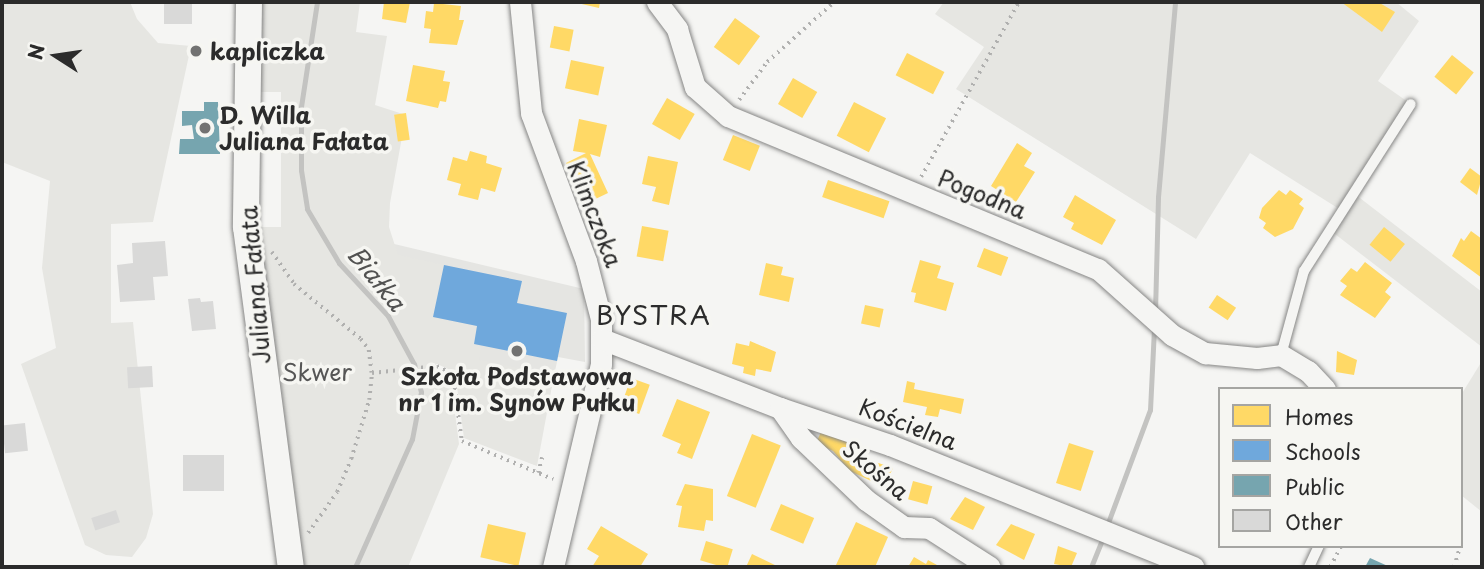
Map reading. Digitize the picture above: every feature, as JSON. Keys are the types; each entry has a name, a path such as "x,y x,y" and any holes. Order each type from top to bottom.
{"street":[{"name":"Juliana Fałata","path":"249,2 248,229 267,404 290,559"},
{"name":"Klimczoka","path":"520,2 531,113 597,292 602,339 600,366 554,567"},
{"name":"Pogodna","path":"657,2 677,29 695,87 728,116 911,194 1098,269 1155,318 1205,353 1257,358 1281,355"},
{"name":"Kościelna","path":"602,339 780,408 890,445 1193,567"},
{"path":"1281,355 1308,370 1323,387"},
{"name":"Skośna","path":"780,408 801,438 866,500 904,527 929,528 990,567"}],"lane":[{"path":"1281,355 1304,271 1411,104"},
{"path":"1309,567 1318,548"}],"path":[{"path":"728,116 767,62 834,2"},
{"path":"911,194 1019,2"},
{"path":"248,229 265,241 294,285 361,339 369,350 372,373 361,429 337,492 290,559"},
{"path":"372,373 421,370 437,366 453,374 462,441 571,487"},
{"path":"538,473 542,457"},
{"path":"1331,567 1340,548"},
{"path":"1454,567 1460,548"}],"shaded area":[{"name":"Szkoła Podstawowa nr 1 im. Synów Pułku","path":"390,243 584,289 585,362 558,357 535,465 466,436 454,365"}],"green space":[{"path":"2,2 130,2 137,19 158,43 191,46 153,222 111,224 111,323 133,322 153,514 146,538 132,557 106,555 85,545 21,364 56,348 42,268 50,181 2,162"},
{"name":"Skwer","path":"249,2 360,2 356,32 387,36 375,105 406,115 390,203 389,227 398,255 444,265 433,316 477,326 474,344 481,346 479,360 554,375 537,466 464,438 455,372 437,364 426,367 425,372 451,382 459,444 408,567 291,567 246,227 281,227 281,92 246,92"},
{"path":"944,2 1396,2 1419,21 1378,81 1411,104 1356,195 1482,292 1482,347 1331,231 1344,212 1250,153 1196,239 956,89 984,47 935,14"},
{"path":"1482,361 1482,512 1463,497 1463,392"}],"building: Homes":[{"path":"384,2 410,2 406,23 382,19"},
{"path":"573,2 600,2 599,8"},
{"path":"1341,2 1378,2 1395,12 1382,32"},
{"path":"434,3 461,6 459,20 464,20 457,45 429,43 431,29 424,28 426,11 433,12"},
{"path":"735,18 760,36 739,65 714,47"},
{"path":"554,26 574,30 569,51 550,48"},
{"path":"907,53 944,72 933,94 896,75"},
{"path":"1452,55 1474,73 1456,94 1434,77"},
{"path":"571,60 604,67 598,95 565,88"},
{"path":"413,65 445,71 443,81 450,82 446,102 440,101 438,108 406,101"},
{"path":"793,78 817,92 802,118 778,104"},
{"path":"667,98 695,114 680,140 652,124"},
{"path":"854,102 886,118 869,152 837,136"},
{"path":"406,113 410,140 398,141 394,115"},
{"path":"579,119 607,125 600,157 590,154 608,193 585,204 566,163 586,153 573,151"},
{"path":"733,135 760,146 750,171 723,160"},
{"path":"1017,143 1032,153 1024,166 1035,172 1016,202 991,186"},
{"path":"470,151 487,156 486,163 502,168 495,192 481,188 478,200 458,195 461,184 447,180 453,157 467,161"},
{"path":"648,156 678,162 669,205 652,201 656,187 642,184"},
{"path":"1470,168 1482,177 1477,195 1460,182"},
{"path":"828,180 889,201 884,218 822,197"},
{"path":"1279,190 1286,195 1290,190 1303,199 1299,204 1304,208 1293,229 1275,237 1263,228 1266,223 1259,218 1262,208"},
{"path":"1075,195 1116,220 1102,245 1071,229 1074,223 1063,217"},
{"path":"642,226 669,231 663,261 637,257"},
{"path":"1384,227 1405,244 1391,262 1370,245"},
{"path":"1471,231 1482,239 1482,278 1452,256 1461,238 1464,241"},
{"path":"984,248 1008,257 1001,276 977,267"},
{"path":"920,260 941,266 937,278 954,283 946,311 914,302 916,293 911,292"},
{"path":"1365,262 1392,283 1385,292 1391,297 1375,318 1340,295 1347,286 1340,281 1351,268 1357,272"},
{"path":"766,263 783,267 781,275 794,278 789,302 759,295"},
{"path":"1217,295 1236,308 1228,320 1209,307"},
{"path":"865,305 884,309 880,328 861,324"},
{"path":"750,341 776,352 771,372 756,369 755,376 743,373 744,367 732,364 736,343 749,346"},
{"path":"1337,351 1357,360 1354,375 1336,372"},
{"path":"631,378 650,385 639,414 620,407"},
{"path":"907,381 915,383 914,389 964,399 961,414 940,409 938,417 925,415 927,407 903,402"},
{"path":"677,399 710,412 692,459 677,453 681,444 662,436"},
{"path":"822,430 862,448 858,456 893,468 884,487 850,471 833,451 816,443"},
{"path":"752,434 781,446 756,508 727,496"},
{"path":"1069,443 1094,451 1081,491 1056,483"},
{"path":"913,481 932,486 927,505 908,499"},
{"path":"685,484 713,489 713,521 706,520 704,531 678,527 682,506 676,505"},
{"path":"965,497 985,507 973,530 950,519"},
{"path":"781,504 814,518 803,544 770,530"},
{"path":"856,522 888,537 875,567 836,565"},
{"path":"488,524 526,533 518,566 480,557"},
{"path":"1011,524 1035,534 1024,560 996,545"},
{"path":"601,526 648,554 640,567 592,567 599,556 587,549"},
{"path":"706,541 733,549 727,567 700,560"},
{"path":"1058,546 1077,553 1071,567 1054,564"},
{"path":"752,554 779,567 746,567"},
{"path":"914,557 926,564 928,560 937,565 908,567"}],"building: Schools":[{"path":"444,265 522,281 517,303 567,313 557,361 474,344 477,326 433,317"}],"building: Public":[{"name":"D. Willa Juliana Fałata","path":"204,102 218,102 220,154 179,154 180,139 194,139 192,125 182,126 182,111 204,111"},
{"path":"1370,558 1390,567 1365,567"}],"building: Other":[{"path":"164,2 192,2 192,24 164,24"},
{"path":"165,241 168,276 153,277 155,300 120,302 117,265 133,263 132,243"},
{"path":"200,298 201,302 213,301 216,329 192,331 188,299"},
{"path":"152,366 153,387 128,388 127,367"},
{"path":"25,423 28,451 5,453 2,425"},
{"path":"183,455 224,455 224,491 183,491"},
{"path":"116,510 120,522 95,530 91,518"}],"waterway":[{"name":"Białka","path":"317,2 301,107 301,170 307,209 339,263 388,316 414,364 421,392 412,439 355,567"},
{"path":"1155,312 1158,197 1175,2"},
{"path":"1106,528 1150,410 1154,329"},
{"path":"1091,567 1103,538"}],"place":[{"name":"kapliczka","path":"196,51"},
{"name":"D. Willa Juliana Fałata","path":"205,128"},
{"name":"Szkoła Podstawowa nr 1 im. Synów Pułku","path":"517,351"}],"district":[{"name":"BYSTRA","path":"654,315"}]}
